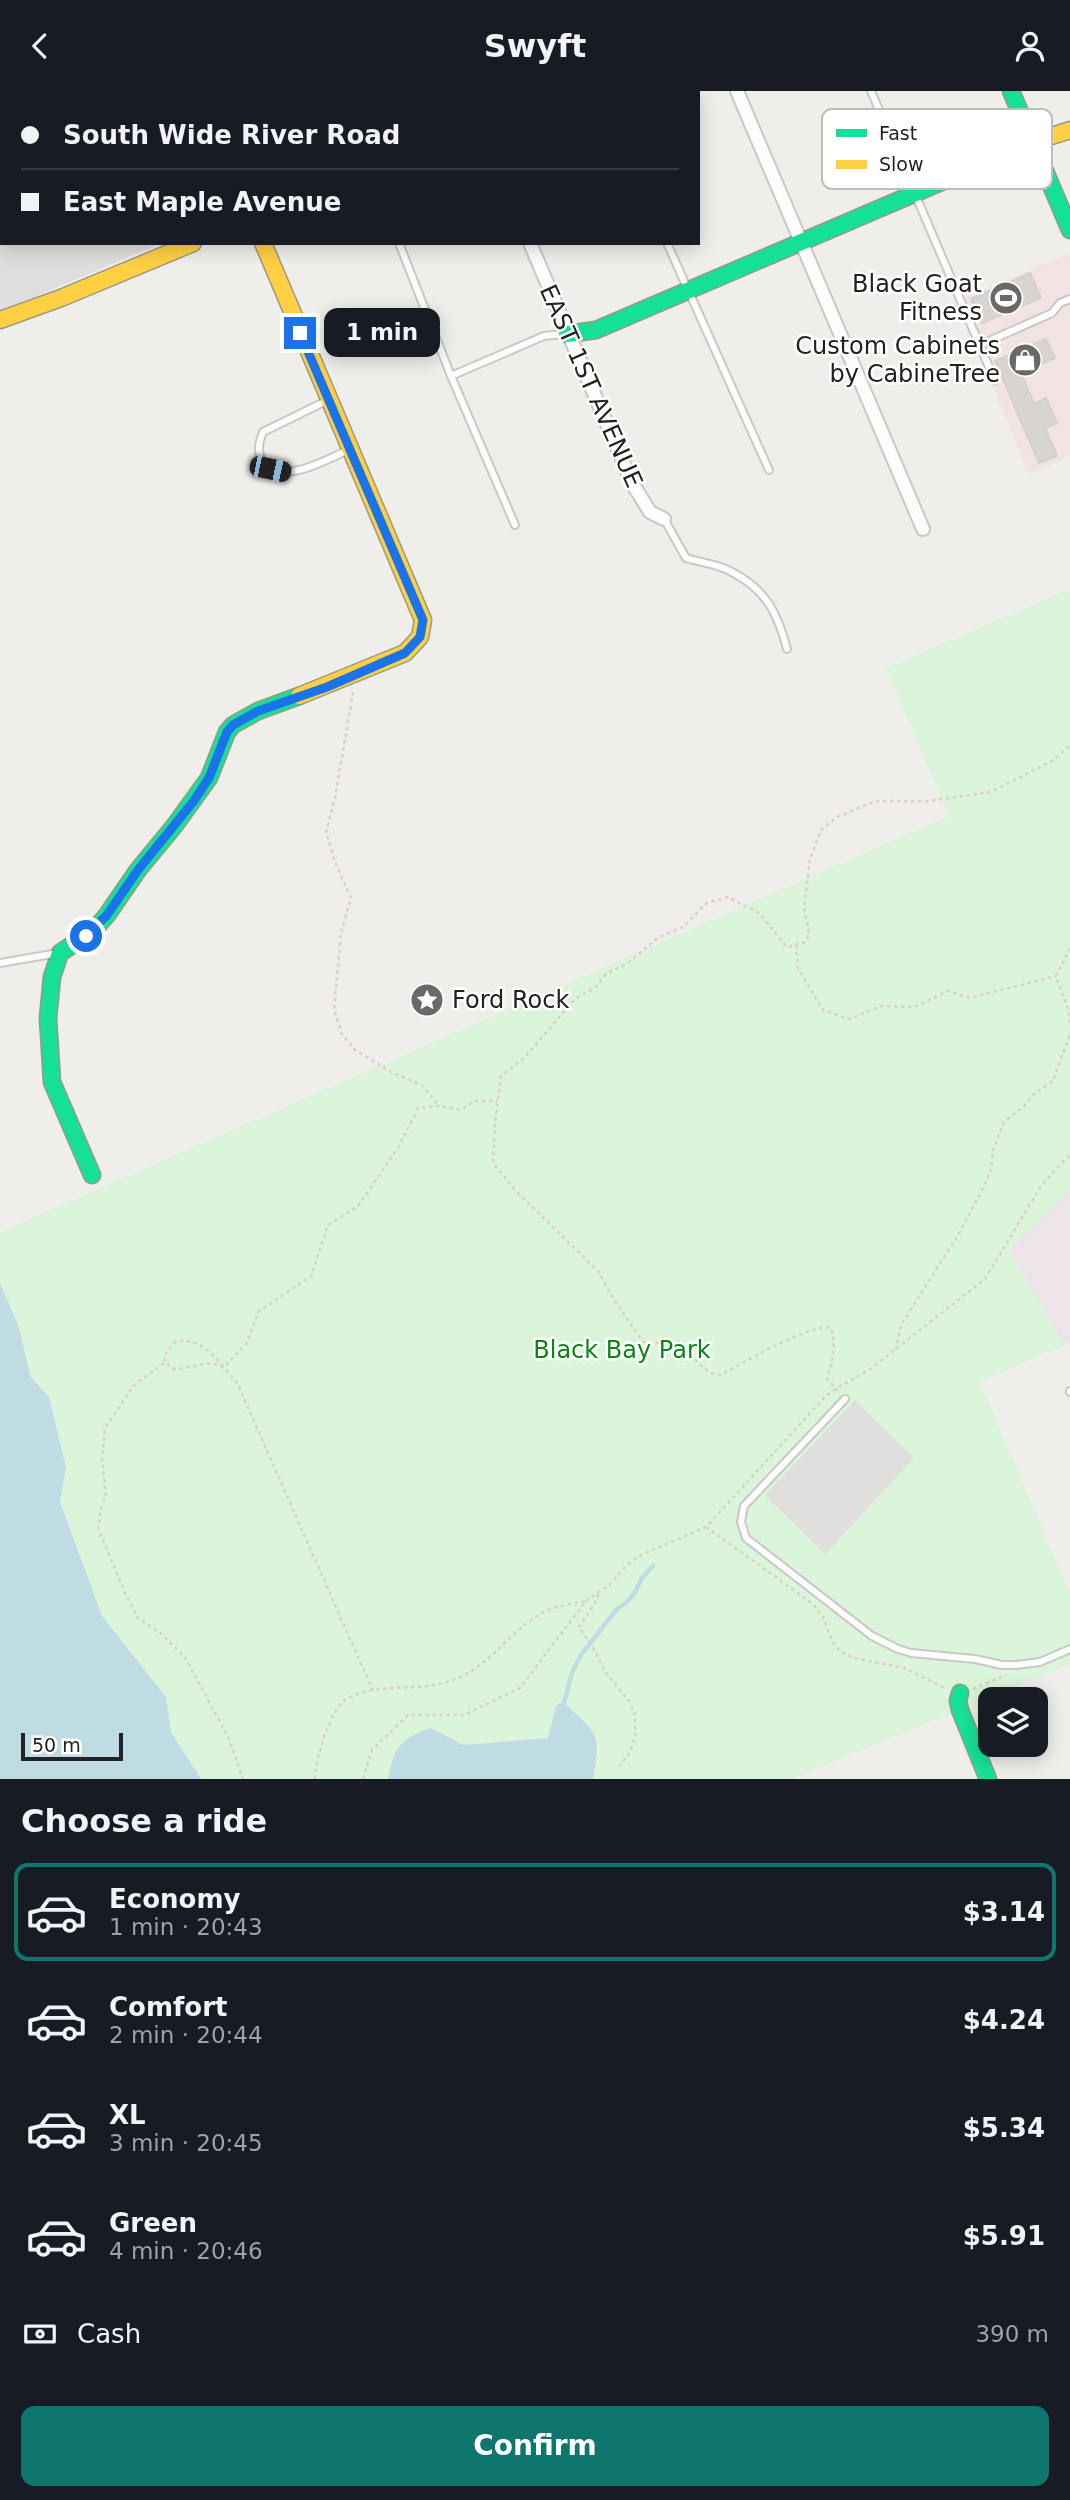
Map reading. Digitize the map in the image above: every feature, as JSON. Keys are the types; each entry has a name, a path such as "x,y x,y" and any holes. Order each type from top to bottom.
{"street":[{"path":"737,91 923,529"},
{"path":"1012,91 1019,109"},
{"path":"1052,136 1070,130"},
{"path":"1052,187 1070,230"},
{"path":"567,334 596,330 924,189"},
{"path":"0,320 61,298 188,245"},
{"path":"92,1175 52,1082 48,1019 52,977 60,953 93,931 107,915 138,870 199,794 209,778 227,732 233,725 258,711 405,653 420,637 423,620 264,245"},
{"name":"EAST 1ST AVENUE","path":"531,245 567,334 641,499 650,512 664,519"},
{"path":"960,1693 960,1710 988,1779"}],"lane":[{"path":"871,91 879,109"},
{"path":"913,189 995,381"},
{"path":"400,245 451,376 515,524"},
{"path":"668,245 769,470"},
{"path":"980,345 1052,313 1060,303 1070,299"},
{"path":"451,376 544,337 567,334"},
{"path":"328,401 263,432 258,444 261,459 270,469 284,472 304,468 349,450"},
{"path":"664,519 686,558 727,569 762,591 780,621 787,649"},
{"path":"0,963 60,953"},
{"path":"845,1398 744,1506 741,1522 746,1538 864,1630 898,1649 911,1653 1016,1665 1040,1662 1070,1649"}],"path":[{"path":"356,674 335,798 326,832 335,862 351,898 341,933 334,1010 342,1034 355,1049 393,1073 422,1085 439,1106"},
{"path":"835,1389 827,1378 835,1342 831,1328 825,1326 805,1332 721,1375 714,1375 699,1364 682,1341 670,1344 643,1342 598,1271 517,1192 493,1163 501,1076 547,1035 575,999 596,987 606,974 628,963 659,937 683,927 707,903 729,897 759,913 787,947 806,942 809,933 804,908 810,859 821,829 837,817 876,801 928,801 991,792 1054,760 1070,745"},
{"path":"796,945 798,968 823,1010 849,1019 881,1006 914,1007 948,991 970,997 1056,976"},
{"path":"1070,948 1056,976 1068,1009 1070,1024"},
{"path":"896,1349 901,1325 957,1237 981,1192 1004,1122 1035,1093 1053,1081 1070,1034"},
{"path":"223,1367 247,1343 258,1312 311,1276 328,1225 358,1206 399,1146 418,1108 439,1106 460,1110 475,1101 498,1101"},
{"path":"223,1367 211,1363 173,1369 165,1362 164,1356 172,1344 180,1341 201,1345 223,1367 242,1394 373,1691"},
{"path":"165,1362 134,1385 105,1428 102,1459 106,1495 98,1528 138,1618 160,1633 185,1657 229,1739 243,1779"},
{"path":"598,1594 596,1603 581,1624 580,1630 606,1673 630,1702 635,1715 635,1737 630,1752 620,1766"},
{"path":"315,1779 320,1751 337,1707 346,1699 373,1691 428,1687 451,1681 495,1655 533,1618 561,1605 586,1601 520,1688 464,1715 408,1715 372,1750 363,1779"}],"shaded area":[{"path":"0,245 156,245 0,312"},
{"path":"1068,254 1070,456 1029,474 957,301"},
{"path":"1070,1191 1070,1343 1065,1345 1009,1250"},
{"path":"855,1400 914,1458 825,1554 765,1495"}],"green space":[{"name":"Black Bay Park","path":"1070,589 1070,1191 1009,1250 1065,1345 980,1382 1070,1594 1070,1664 1014,1687 978,1687 978,1702 792,1779 593,1779 599,1751 556,1706 549,1738 463,1745 431,1728 392,1756 388,1779 201,1779 171,1732 166,1697 102,1616 60,1501 66,1467 49,1397 31,1378 18,1325 0,1283 0,1232 949,816 886,668"}],"water":[{"path":"0,1283 18,1325 31,1378 49,1397 66,1467 60,1502 102,1616 166,1697 171,1732 201,1779 0,1779"},
{"path":"559,1703 564,1703 575,1713 594,1735 597,1752 593,1779 388,1779 393,1759 400,1746 420,1732 431,1728 463,1745 548,1738"}],"building":[{"name":"Black Goat Fitness","path":"1030,273 1041,298 982,323 971,299"},
{"path":"1046,339 1055,358 1021,373 1034,404 1046,398 1057,423 1045,428 1057,456 1039,463 995,361"}],"waterway":[{"path":"564,1703 572,1673 581,1655 617,1609 627,1602 653,1566"}],"traffic: fast":[{"path":"1011,91 1019,109"},
{"path":"1052,188 1070,230"},
{"path":"567,334 596,330 925,189"},
{"path":"92,1175 52,1082 48,1018 52,977 60,953 93,931 107,915 209,778 227,732 233,725 258,711 299,696"},
{"path":"960,1693 960,1710 988,1779"}],"traffic: slow":[{"path":"1052,136 1070,130"},
{"path":"0,320 61,298 188,245"},
{"path":"264,245 423,620 420,637 405,653 299,696"}],"place":[{"name":"Black Goat Fitness","path":"1006,298"},
{"name":"Custom Cabinets by CabineTree","path":"1025,360"},
{"name":"Ford Rock","path":"427,1000"}],"route":[{"path":"86,936 117,903 138,870 193,802 209,778 227,732 233,725 258,711 327,687 405,653 420,637 423,620 300,333"}]}
